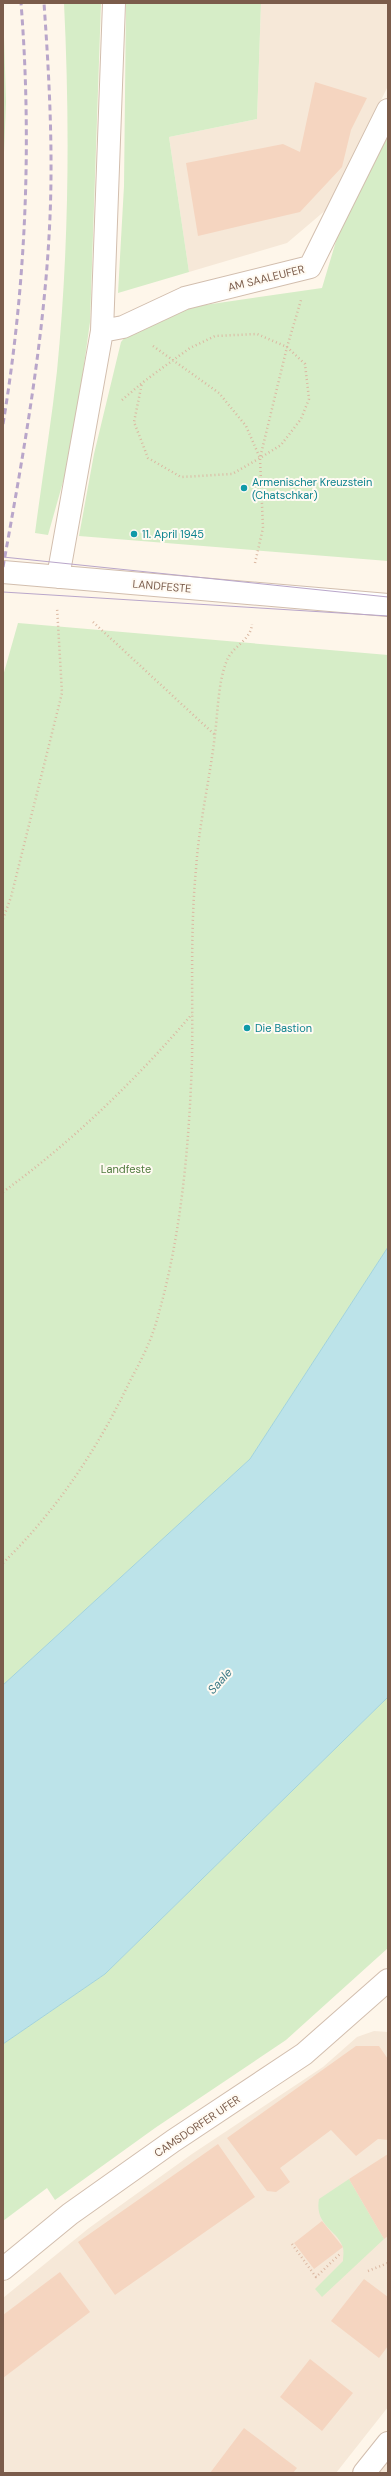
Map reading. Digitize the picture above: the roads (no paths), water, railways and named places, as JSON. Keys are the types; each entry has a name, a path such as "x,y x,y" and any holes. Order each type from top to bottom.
{"street":[{"path":"58,577 102,332 114,3"},
{"name":"AM SAALEUFER","path":"102,332 122,327 185,298 310,267 388,110"},
{"name":"LANDFESTE","path":"3,572 388,605"},
{"name":"CAMSDORFER UFER","path":"3,2269 70,2214 173,2141 304,2054 388,1980"},
{"path":"364,2473 388,2443"}],"water":[{"name":"Saale","path":"388,1247 388,1697 105,1974 3,2044 3,1685 250,1459"}],"tram line":[{"path":"3,557 388,597"},
{"path":"3,592 388,616"}],"railway":[{"path":"3,424 17,320 25,214 26,108 21,3"},
{"path":"3,567 32,392 44,305 51,190 49,83 44,3"}],"place":[{"name":"Armenischer Kreuzstein (Chatschkar)","path":"244,488"},
{"name":"11. April 1945","path":"134,534"},
{"name":"Die Bastion","path":"247,1028"}],"park label":[{"name":"Landfeste","path":"126,1169"}]}
